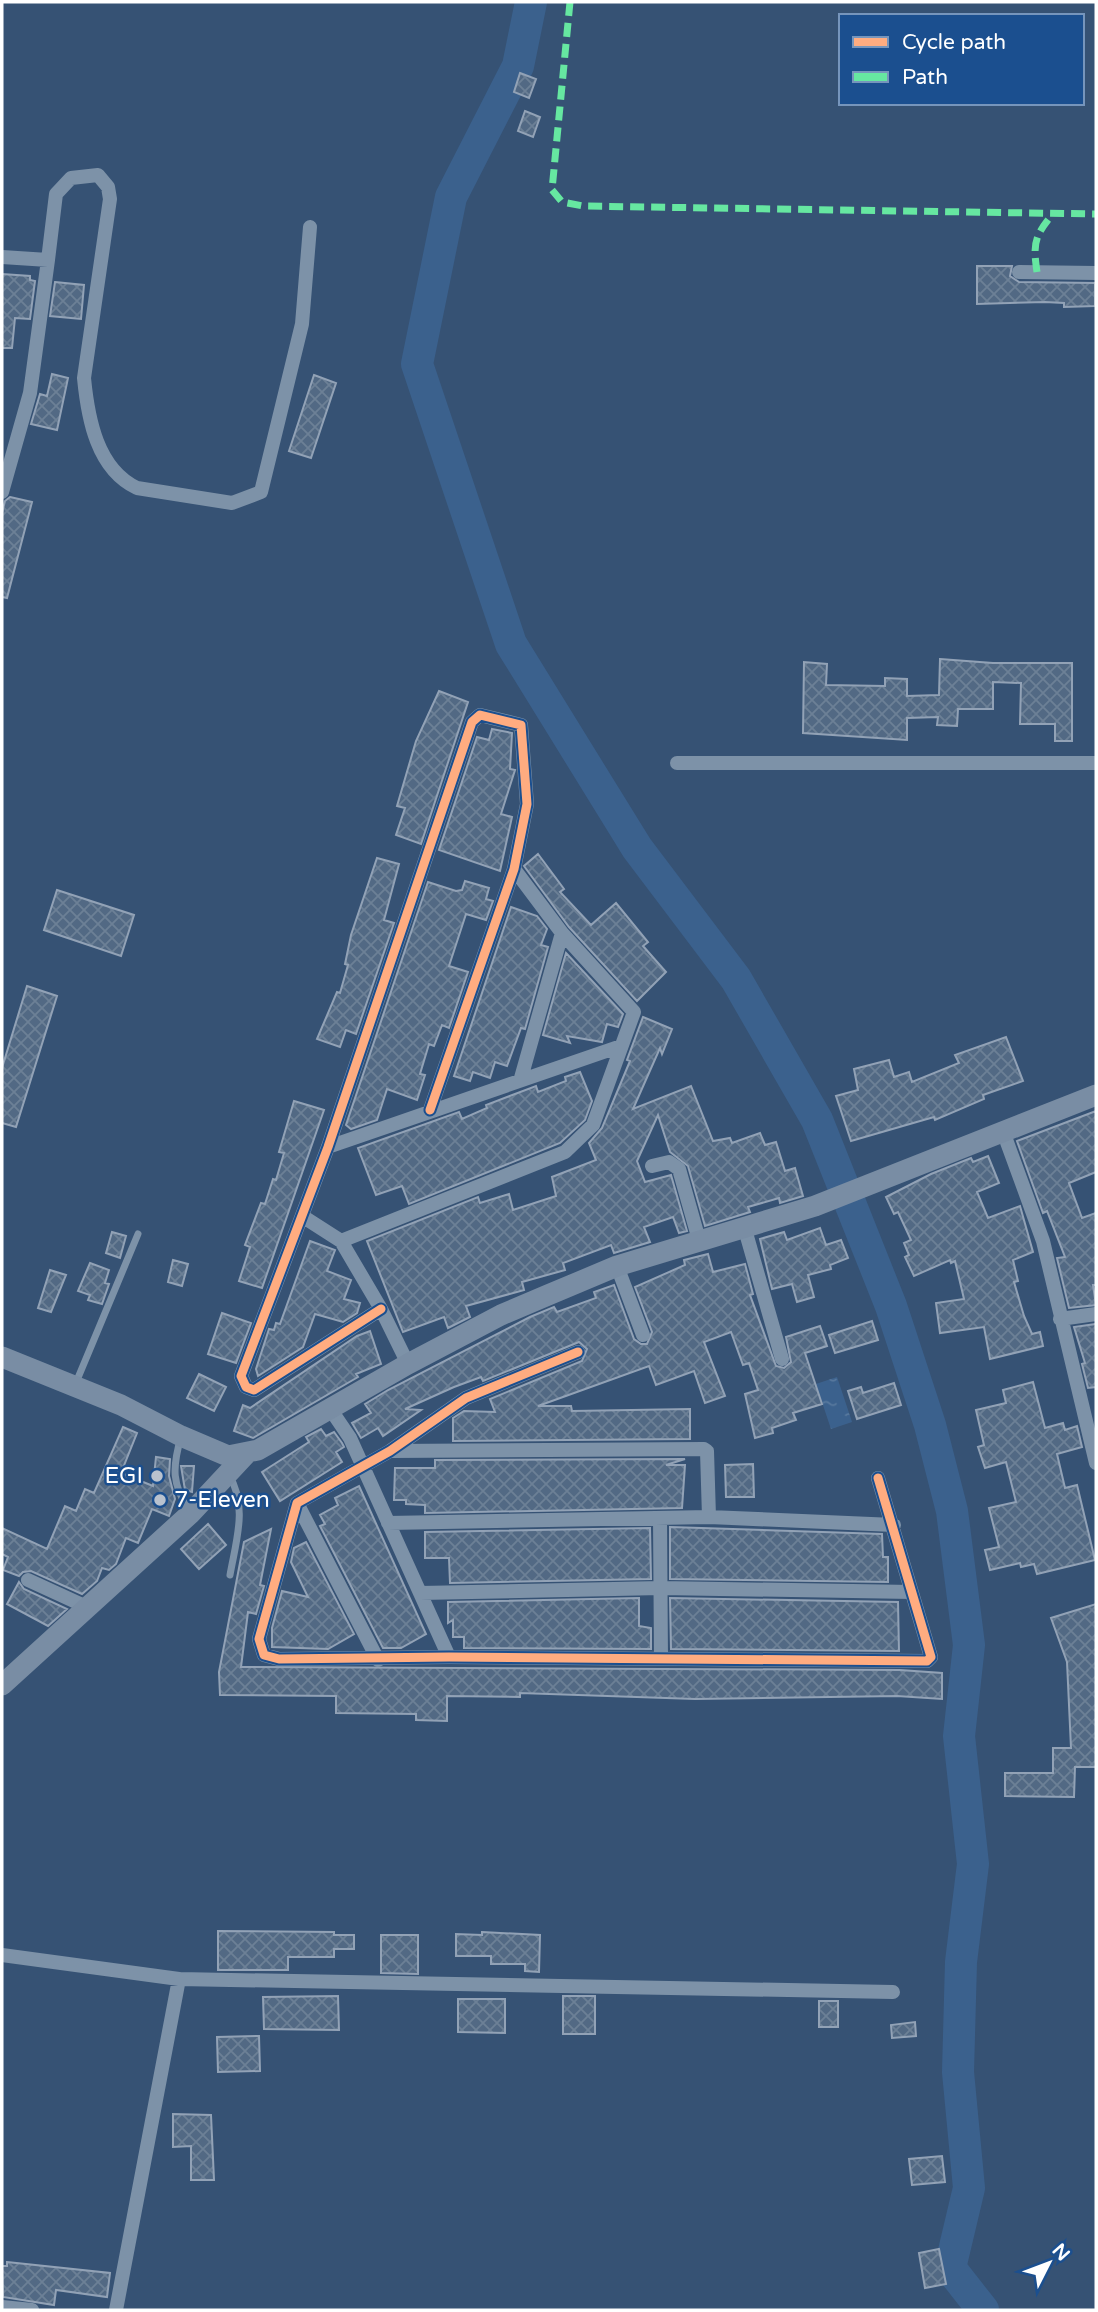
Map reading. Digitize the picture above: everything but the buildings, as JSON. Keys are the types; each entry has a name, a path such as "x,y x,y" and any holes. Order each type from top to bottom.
{"main road":[{"path":"2,1357 75,1386 228,1456 247,1453 258,1450 408,1364 501,1315 617,1266 815,1206 1096,1096"},
{"path":"2,1685 190,1514 247,1453"}],"street":[{"path":"2,492 30,393 56,194 71,178 99,175 108,187 110,199 84,378 87,407 94,432 111,470 137,488 232,503 261,492 273,452 302,324 310,227"},
{"path":"2,257 48,260"},
{"path":"1019,272 1096,273"},
{"path":"381,1309 254,1390 246,1387 241,1376 328,1147 472,722 480,715 521,725 527,804 514,869 430,1110"},
{"path":"677,763 1096,763"},
{"path":"341,1241 565,1152 593,1125 635,1012 562,933 514,869"},
{"path":"521,1078 562,933"},
{"path":"328,1147 521,1078 621,1046"},
{"path":"1004,1134 1043,1241 1096,1464"},
{"path":"652,1166 670,1162 679,1169 699,1240"},
{"path":"302,1216 341,1241 381,1309 408,1364"},
{"path":"744,1226 782,1359"},
{"path":"617,1266 643,1335"},
{"path":"1060,1320 1096,1314"},
{"path":"578,1352 466,1398 390,1451 297,1503 259,1639 260,1649 271,1658 378,1660 449,1657 927,1661 931,1657 878,1478"},
{"path":"331,1410 350,1438 449,1657"},
{"path":"390,1451 704,1449 707,1451 709,1517"},
{"path":"297,1503 378,1660"},
{"path":"388,1523 709,1517 894,1525"},
{"path":"660,1518 661,1660"},
{"path":"28,1580 89,1608"},
{"path":"420,1593 661,1588 912,1592"},
{"path":"2,1955 179,1979 893,1992"},
{"path":"116,2310 179,1979"},
{"path":"2,2307 33,2310"}],"lane":[{"path":"75,1386 138,1234"},
{"path":"181,1436 176,1454 175,1489 190,1514"},
{"path":"229,1475 239,1492 240,1510 230,1575"}],"water":[{"path":"837,1377 852,1422 831,1429 816,1384"}],"waterway":[{"path":"531,2 518,66 451,197 417,364 511,644 637,848 736,979 817,1120 891,1306 930,1425 952,1511 969,1645 959,1736 973,1864 961,1962 958,2072 969,2188 950,2268 983,2310"}],"marked path":[{"path":"570,2 552,190 562,202 583,206 1096,214"},
{"path":"1037,272 1036,241 1052,215"}],"cycle path":[{"path":"381,1309 254,1390 246,1387 241,1376 328,1147 472,722 480,715 521,725 527,804 514,869 430,1110"},
{"path":"578,1352 466,1398 390,1451 297,1503 259,1639 264,1655 279,1659 449,1657 927,1661 931,1657 878,1478"}],"place":[{"name":"EGI","path":"157,1476"},
{"name":"7-Eleven","path":"160,1500"}]}
